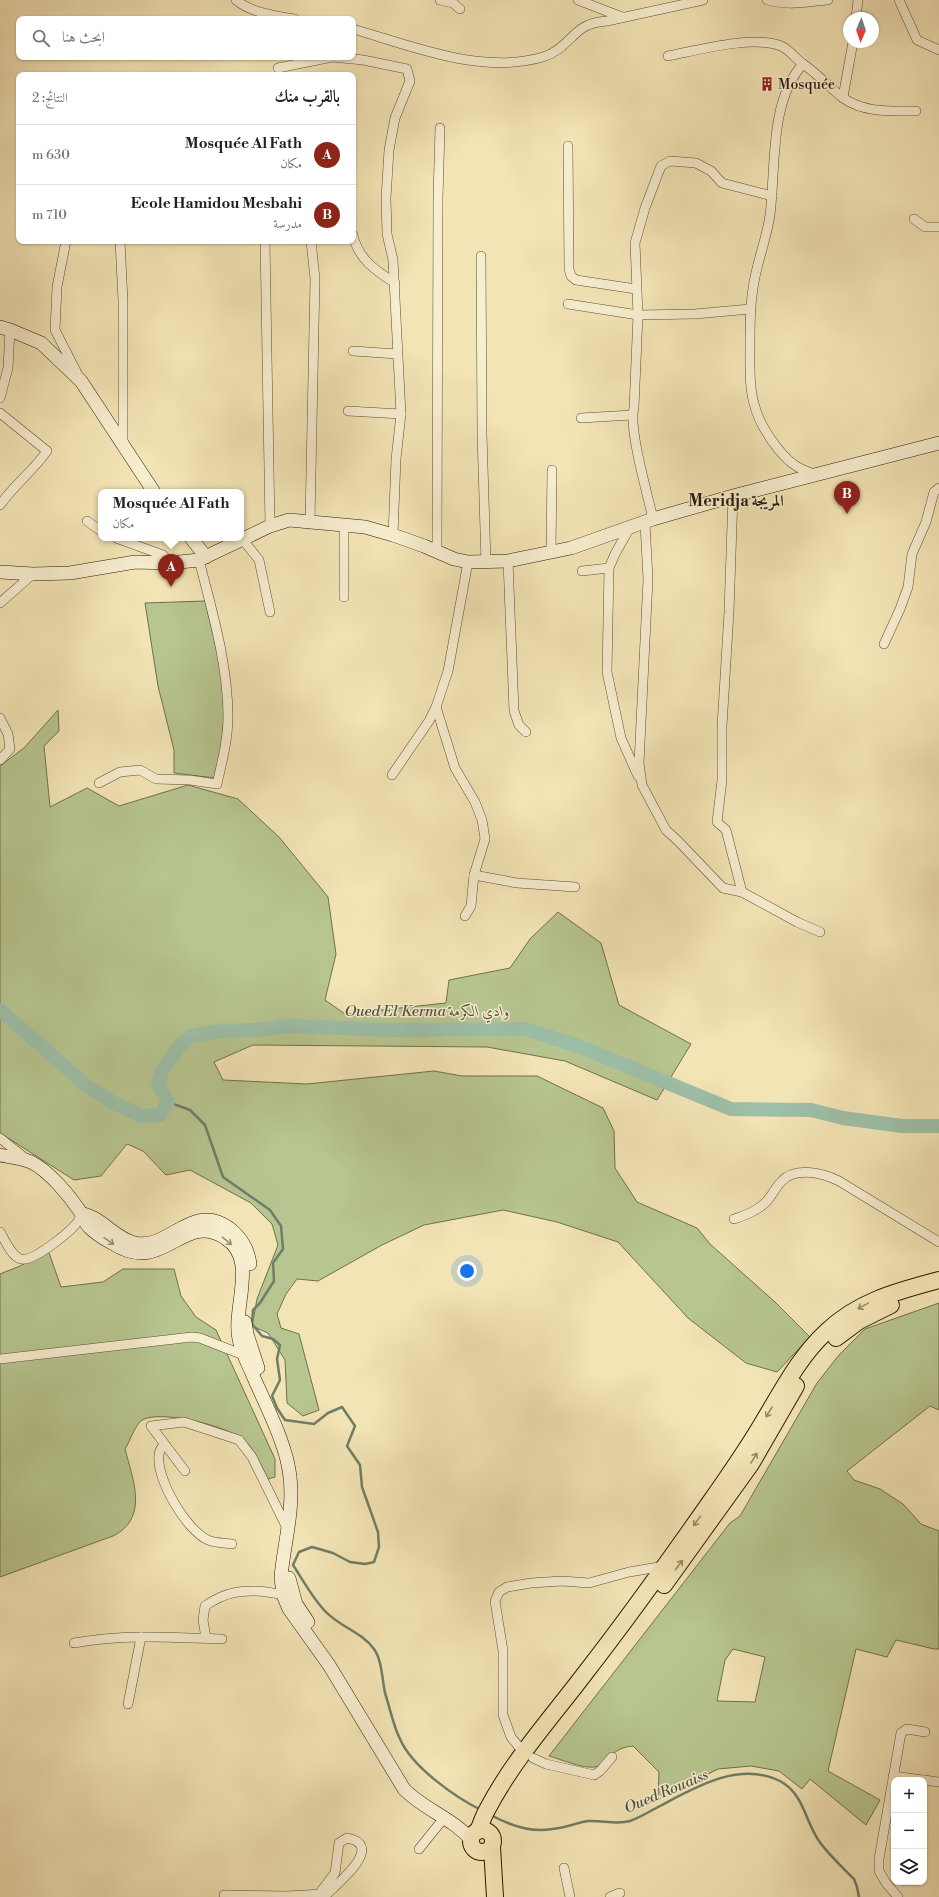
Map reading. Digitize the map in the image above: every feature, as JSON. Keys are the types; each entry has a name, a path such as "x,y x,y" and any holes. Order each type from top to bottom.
{"highway":[{"path":"486,1897 482,1868 484,1829 528,1756 742,1456 796,1367 817,1341 840,1320 866,1304 895,1292 939,1280"},
{"path":"528,1756 704,1532 751,1464 795,1389 814,1360 847,1329 872,1313 900,1301 939,1291"},
{"path":"484,1829 495,1897"}],"street":[{"path":"236,0 244,7 278,16"},
{"path":"440,0 453,3 460,9"},
{"path":"578,0 622,17"},
{"path":"356,30 438,54 465,59 521,61 555,52 582,28 595,22 658,11 703,0"},
{"path":"767,0 784,4 795,4 828,0"},
{"path":"857,12 858,0"},
{"path":"899,0 917,40 939,50"},
{"path":"668,56 720,46 765,43 782,46 802,64 821,77 843,97 860,107 876,110 916,111"},
{"path":"843,97 852,48"},
{"path":"356,59 408,69 410,81 395,118 389,150 386,198 387,234 393,260 395,283 397,354 401,414 396,459 393,535"},
{"path":"278,68 317,60"},
{"path":"802,64 796,70 786,89 778,123 770,217 755,277 750,310 750,375 755,407 763,426 780,451 796,466 816,475"},
{"path":"437,551 438,221 440,128"},
{"path":"568,146 569,269 571,276 576,280 636,289"},
{"path":"642,785 639,763 648,579 649,521 632,415 634,408 638,316 635,243 645,208 661,166 670,161 696,163 711,172 722,183 772,196"},
{"path":"914,219 925,227 939,227"},
{"path":"65,244 57,287 55,330 81,381 123,448 152,489"},
{"path":"120,244 123,300 123,448"},
{"path":"264,244 264,306 270,526"},
{"path":"310,521 315,279 311,244"},
{"path":"356,244 370,267 395,283"},
{"path":"481,256 482,434 486,563"},
{"path":"568,304 638,316 750,310"},
{"path":"0,398 8,368 5,329 41,343 81,381"},
{"path":"353,351 397,354"},
{"path":"348,411 401,414"},
{"path":"0,413 47,451 40,461 9,492 0,505"},
{"path":"580,418 632,415"},
{"path":"244,539 270,526 289,520 310,521 365,527 393,535 437,551 454,559 468,562 486,563 508,561 571,548 649,521 733,496 939,443"},
{"path":"551,552 552,470"},
{"path":"884,644 908,588 912,554 926,522 934,492 939,488"},
{"path":"733,496 729,612 722,726 722,780 717,822 726,830 742,892"},
{"path":"87,521 98,529"},
{"path":"344,525 344,597"},
{"path":"629,529 614,554 609,568 607,672 621,738 642,785 666,830 722,888 742,892 797,922 820,932"},
{"path":"124,541 163,555 170,563"},
{"path":"99,783 120,772 140,770 156,779 190,780 217,784 226,738 228,717 226,696 216,627 202,559 193,541"},
{"path":"0,572 33,574 70,573 135,562 170,563 202,559 241,541"},
{"path":"244,541 257,556 262,566 270,612"},
{"path":"508,561 514,711 519,725 526,732"},
{"path":"392,775 429,721 436,707 448,671 468,562"},
{"path":"582,570 609,568"},
{"path":"0,603 33,574"},
{"path":"436,707 456,768 475,802 482,820 485,839 474,875 470,906 465,916"},
{"path":"0,718 8,734 10,749 0,760"},
{"path":"474,875 517,883 575,887"},
{"path":"0,1138 30,1162 50,1175 82,1214 88,1226 112,1244 136,1253 149,1253 162,1250 187,1234 200,1230 214,1232 226,1238 236,1248 241,1260 242,1274 237,1328 287,1461 291,1493 288,1532 281,1577 288,1595 351,1687 404,1777 429,1800 484,1829"},
{"path":"0,1155 30,1162"},
{"path":"734,1219 748,1214 760,1207 771,1197 780,1182 787,1177 798,1174 817,1173 839,1181 939,1242"},
{"path":"0,1232 15,1255 20,1258 28,1259 56,1242 76,1225 82,1214"},
{"path":"0,1359 192,1337 200,1338 249,1357 286,1440 296,1478 297,1518 288,1572 288,1609 329,1665 398,1781 409,1794 444,1818 484,1829"},
{"path":"185,1471 151,1426 184,1422 239,1440 252,1457 288,1532"},
{"path":"164,1444 159,1454 159,1466 173,1502 190,1524 208,1540 232,1544"},
{"path":"612,1757 600,1771 594,1775 546,1764 528,1756 511,1737 503,1715 503,1651 495,1606 496,1596 507,1587 531,1583 562,1581 589,1583 630,1572 665,1566"},
{"path":"206,1638 203,1620 205,1606 217,1597 229,1592 245,1591 288,1595"},
{"path":"128,1704 141,1637"},
{"path":"74,1643 96,1639 141,1637 222,1639"},
{"path":"898,1897 886,1883 880,1871 879,1859 901,1733 907,1729 925,1732"},
{"path":"893,1776 901,1777"},
{"path":"927,1780 939,1782"},
{"path":"419,1849 444,1818"},
{"path":"224,1895 325,1895 354,1868 360,1859 361,1848 355,1840 347,1838 339,1843 335,1873 325,1895"},
{"path":"564,1868 570,1897"},
{"path":"610,1897 620,1893"}],"green space":[{"path":"205,601 221,674 224,704 223,733 215,778 174,773 174,750 158,686 145,603"},
{"path":"58,710 59,731 44,746 50,807 87,788 119,806 188,785 238,799 279,837 328,897 336,954 325,1000 345,1014 446,1003 449,980 510,968 530,939 558,912 601,943 619,1005 691,1044 657,1100 565,1061 487,1047 253,1045 214,1062 223,1080 307,1084 434,1071 462,1076 537,1076 603,1108 614,1131 615,1168 637,1202 697,1228 710,1244 775,1302 810,1337 777,1372 746,1363 688,1318 618,1242 557,1222 503,1210 424,1225 382,1245 318,1281 297,1279 286,1294 277,1314 281,1328 299,1334 319,1410 303,1416 287,1403 285,1360 268,1333 252,1326 257,1299 278,1245 272,1224 251,1203 190,1170 166,1175 143,1151 127,1144 101,1176 74,1180 0,1133 0,766 24,748"},
{"path":"48,1250 61,1287 103,1282 123,1269 174,1269 181,1296 196,1317 216,1330 275,1459 275,1477 268,1479 249,1445 241,1438 229,1432 214,1426 181,1418 152,1417 142,1420 139,1422 125,1449 132,1473 136,1497 135,1509 131,1519 124,1528 113,1536 0,1577 0,1274 20,1266"},
{"path":"939,1303 939,1410 930,1406 847,1471 854,1480 880,1489 903,1504 921,1524 939,1531 939,1649 896,1640 887,1657 856,1649 828,1771 880,1800 866,1825 810,1779 802,1789 779,1771 751,1766 718,1769 658,1800 659,1772 633,1746 617,1751 603,1763 593,1767 581,1766 549,1756 730,1523 740,1516 817,1383 839,1355 865,1329","holes":["733,1649 765,1657 755,1702 717,1701 725,1660"]}],"waterway":[{"name":"Oued El Kerma وادي الكرمة","path":"0,1010 87,1086 114,1103 141,1116 160,1115 168,1102 158,1084 162,1071 176,1050 191,1036 221,1031 257,1030 290,1026 392,1030 525,1029 578,1046 731,1109 811,1110 843,1118 902,1126 939,1126"},
{"name":"Oued Rouaiss","path":"168,1102 190,1110 205,1125 223,1177 270,1210 281,1226 283,1249 273,1263 274,1281 260,1303 253,1310 252,1324 262,1336 273,1339 280,1345 277,1359 280,1380 272,1396 277,1408 285,1420 314,1424 328,1413 342,1407 355,1426 347,1446 360,1465 362,1487 378,1532 379,1547 374,1562 365,1564 350,1562 333,1553 312,1547 299,1552 293,1565 321,1607 338,1622 363,1638 377,1653 385,1693 393,1722 406,1750 435,1780 481,1810"},
{"name":"Oued Rouaiss","path":"491,1815 513,1825 536,1830 556,1828 588,1821 625,1822 638,1818 688,1791 718,1779 734,1775 749,1774 765,1776 780,1781 788,1786 794,1793 799,1800 819,1841 831,1856 854,1879 859,1897"}],"place":[{"name":"Mosquée","path":"767,84"},
{"name":"Ecole Hamidou Mesbahi","path":"847,514"},
{"name":"Mosquée Al Fath","path":"171,587"}],"district":[{"name":"Meridja المريجة","path":"736,500"}]}
